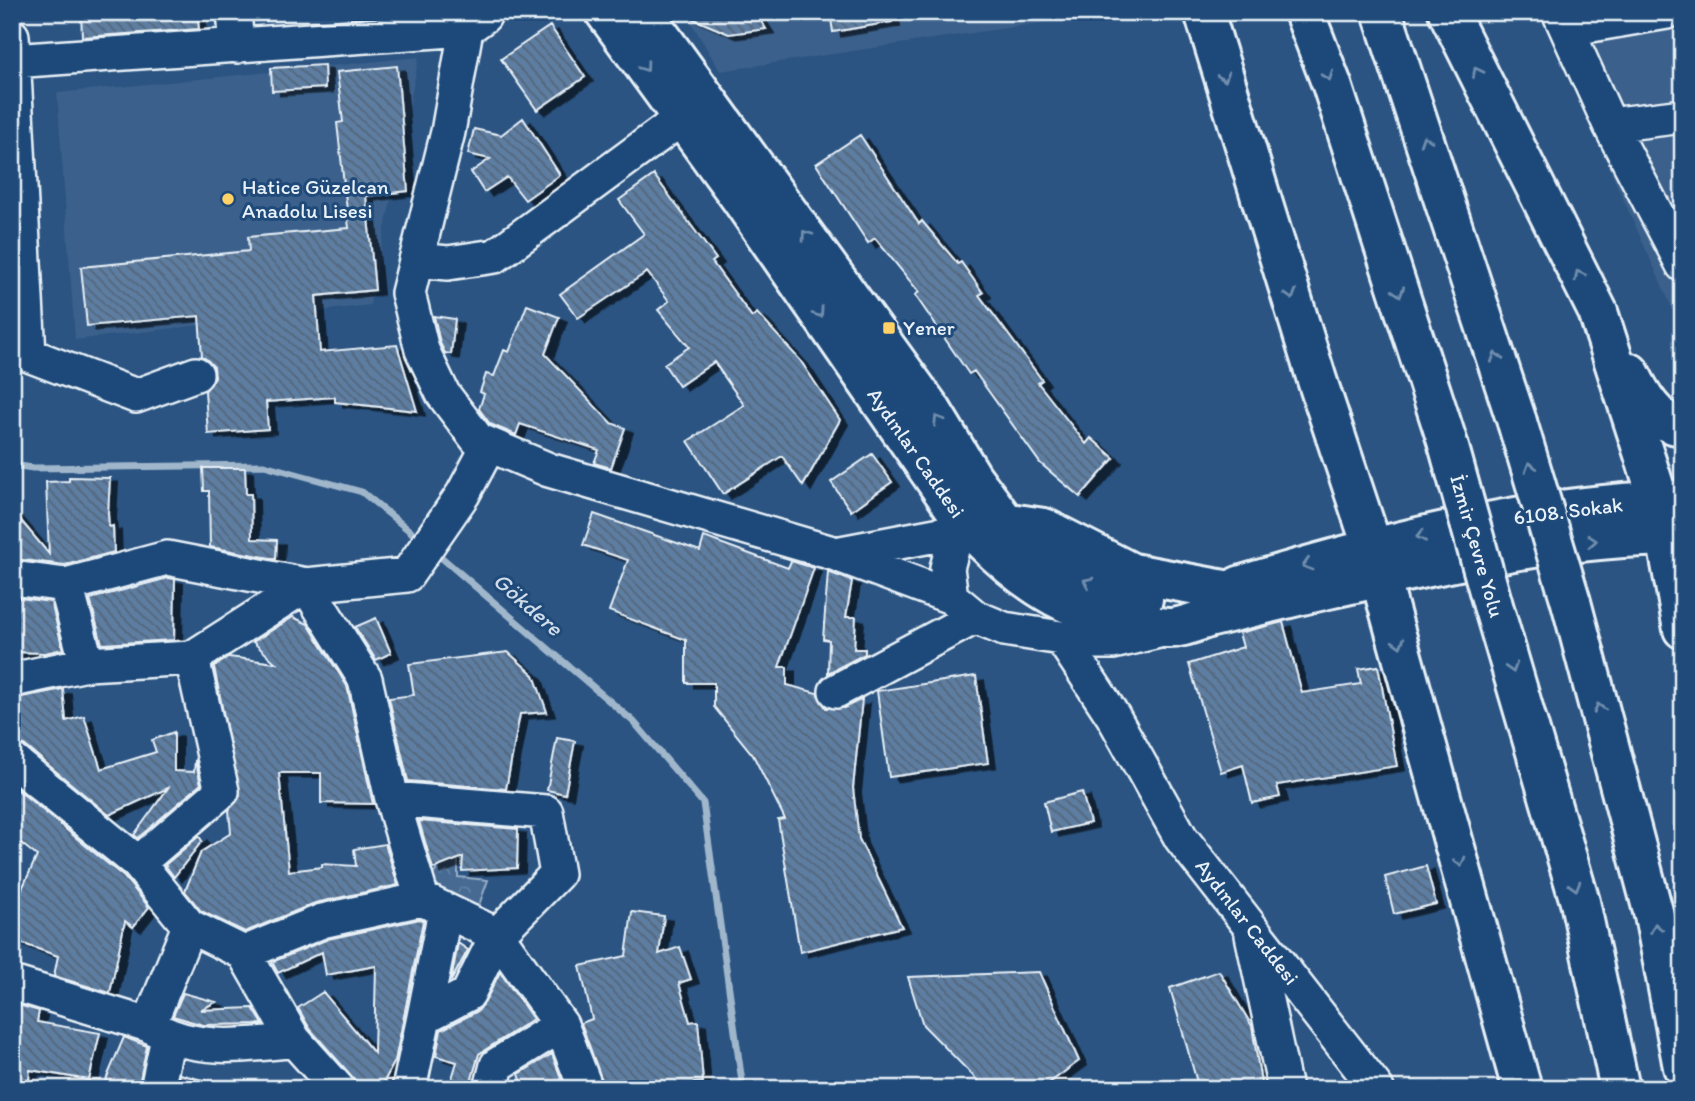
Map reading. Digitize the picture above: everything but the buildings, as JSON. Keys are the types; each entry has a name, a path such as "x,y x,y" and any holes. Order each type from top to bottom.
{"main road":[{"name":"Aydınlar Caddesi","path":"605,12 682,118 961,527 1036,588 1070,607 1118,620 1170,628 1376,562"},
{"name":"Aydınlar Caddesi","path":"643,12 932,411 972,477 1027,552 1117,597 1174,602 1376,562"},
{"path":"1204,12 1376,562 1522,1089"},
{"name":"İzmir Çevre Yolu","path":"1304,12 1332,85 1448,444 1580,902 1620,1089"},
{"path":"1382,12 1517,422 1571,602 1654,915 1683,1067"},
{"path":"1448,12 1636,385 1653,411 1677,426 1683,425"},
{"path":"1598,312 1673,518 1683,629"},
{"name":"6108. Sokak","path":"1376,562 1507,518 1673,518"}],"street":[{"path":"234,12 237,46"},
{"path":"1667,12 1563,21 1610,125 1671,215 1683,265"},
{"path":"196,374 136,396 29,355 13,53 237,46 474,18 408,293 422,350 443,394 478,440 549,470 836,554 963,607 1004,629 1063,640 1113,642 1170,628"},
{"path":"1610,125 1683,116"},
{"path":"416,260 448,263 495,256 682,118"},
{"path":"12,578 66,585 167,558 306,584 407,575 463,494 489,445"},
{"path":"836,554 961,527 1003,522"},
{"path":"961,527 947,568 963,607"},
{"path":"12,680 86,664 192,658 306,584"},
{"path":"306,584 365,679 392,799 433,905 424,1017 410,1089"},
{"path":"66,585 86,664"},
{"path":"836,691 963,607"},
{"name":"Aydınlar Caddesi","path":"1063,640 1113,716 1181,838 1377,1089"},
{"path":"138,863 222,791 192,658"},
{"path":"12,760 138,863 189,926 243,953 294,1040 338,1089"},
{"path":"392,799 546,812 557,874 497,935 468,994 424,1017"},
{"path":"243,953 322,921 433,905 497,935 561,1025 586,1089"},
{"path":"157,1089 158,1031 189,926"},
{"path":"1250,926 1285,1089"},
{"path":"12,983 158,1031 238,1047 294,1040"},
{"path":"491,1089 498,1065 561,1025"}],"shaded area":[{"path":"685,12 1113,12 720,71"},
{"path":"1539,12 1683,12 1683,332"},
{"name":"Hatice Güzelcan Anadolu Lisesi","path":"419,57 370,305 75,340 57,93"}],"green space":[{"path":"434,841 458,841 458,877 488,880 479,905 463,909 430,878 436,871"}],"waterway":[{"name":"Gökdere","path":"12,465 33,468 264,465 362,492 421,540"},
{"name":"Gökdere","path":"435,552 634,722 703,803 743,1089"}],"place":[{"name":"Hatice Güzelcan Anadolu Lisesi","path":"228,199"},
{"name":"Yener","path":"889,328"}]}
